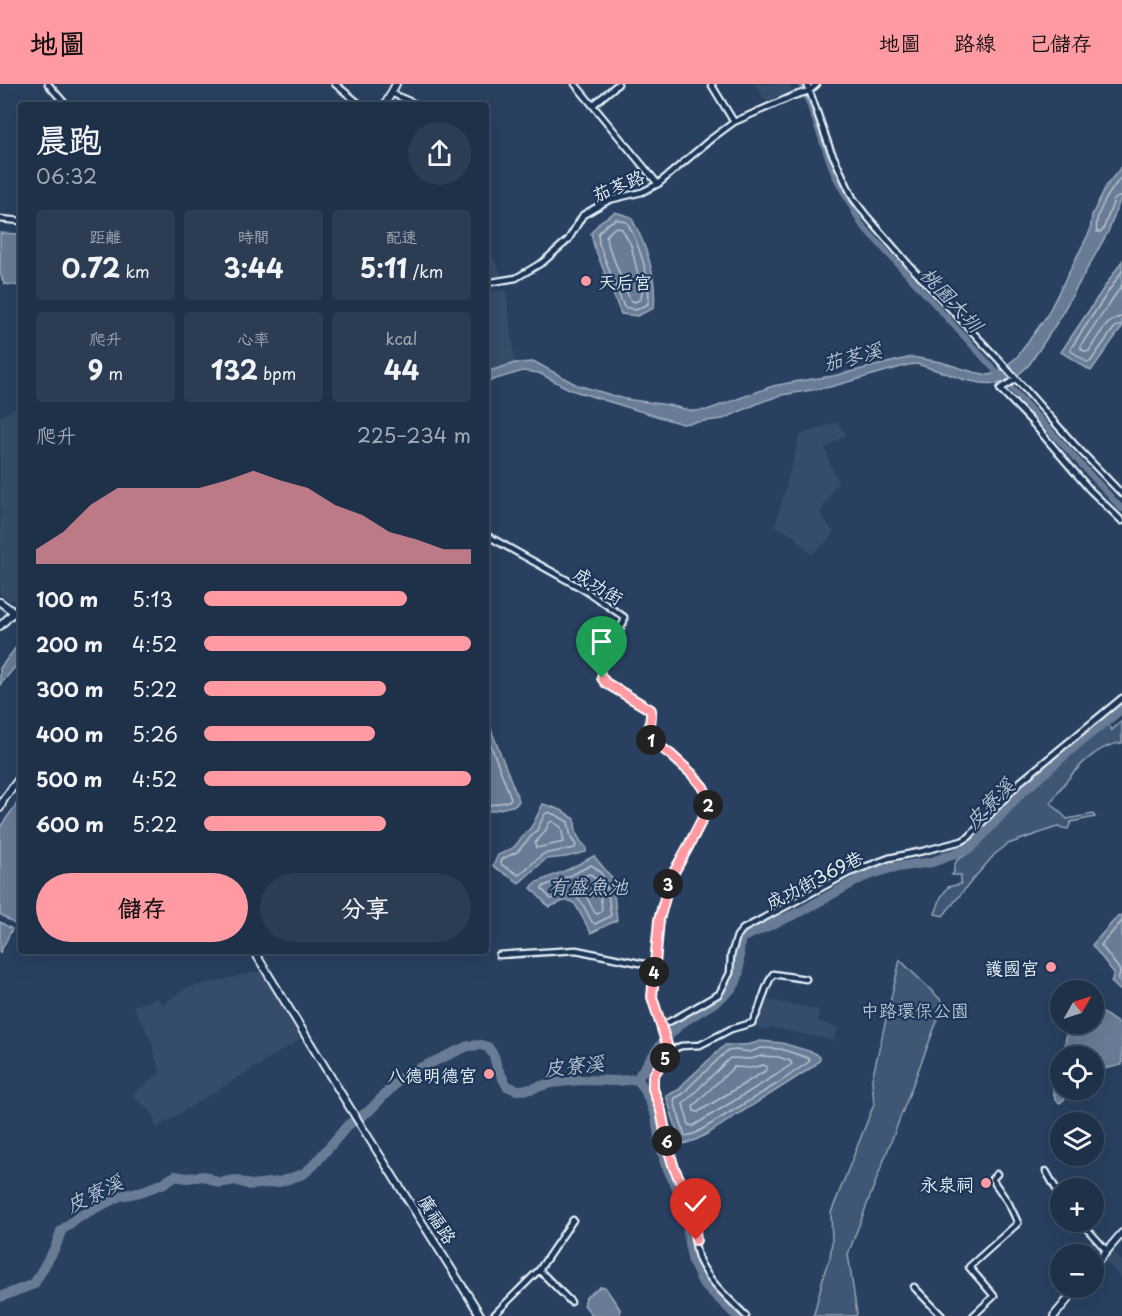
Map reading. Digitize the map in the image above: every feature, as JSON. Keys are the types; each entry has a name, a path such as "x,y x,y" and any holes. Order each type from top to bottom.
{"street":[{"path":"48,84 63,102"},
{"path":"335,84 357,102"},
{"path":"386,102 396,84"},
{"path":"575,84 658,184"},
{"path":"593,105 618,84"},
{"path":"711,84 734,122"},
{"path":"807,84 830,149 853,198 865,214 909,265 1122,494"},
{"path":"808,91 817,84"},
{"name":"茄苳路","path":"489,282 516,278 543,262 568,240 584,215 609,200 642,192 658,184 734,122 808,91"},
{"path":"391,93 411,102"},
{"path":"0,219 18,221"},
{"path":"1016,379 1000,389 1031,421 1090,490 1122,521"},
{"name":"成功街","path":"489,537 583,589 624,617 602,669 602,678 606,683 651,710 649,731 651,740 691,773 703,787 709,800 708,808 670,879 659,920 652,997 669,1049"},
{"path":"0,602 18,615"},
{"path":"0,626 18,608"},
{"name":"成功街369巷","path":"661,1026 719,994 730,973 731,955 737,936 743,929 849,873 889,858 962,841 969,837 1020,782 1122,698"},
{"path":"0,808 18,780"},
{"path":"499,955 576,950 654,966"},
{"name":"廣福路","path":"256,954 481,1316"},
{"path":"746,1316 714,1284 701,1263 697,1252 691,1203 674,1168 661,1111 653,1089 653,1076 669,1049 700,1045 731,1029 752,1023 757,1016 768,982 773,974 806,979"},
{"path":"1046,1171 1050,1178"},
{"path":"973,1316 994,1296 969,1267 1018,1223 1009,1204 992,1179 997,1174"},
{"path":"493,1316 539,1270 573,1220"},
{"path":"1090,1232 1106,1251"},
{"path":"1104,1254 1122,1233"},
{"path":"539,1270 571,1302"},
{"path":"914,1287 942,1316"},
{"path":"1054,1316 1069,1298"}],"shaded area":[{"path":"754,84 789,84 792,92 767,101"},
{"path":"489,251 502,275 500,279 489,281"},
{"path":"506,289 515,363 489,371 489,292"},
{"path":"18,405 18,598 10,601 0,594 0,418"},
{"path":"838,422 846,435 825,448 838,481 820,513 834,533 811,554 794,536 775,526 800,435"},
{"path":"260,971 301,1039 156,1128 153,1114 132,1095 160,1073 150,1037 133,1006 157,999 163,1004 186,988"},
{"path":"767,1000 819,1010 818,1021 838,1028 834,1041 771,1027 766,1030 755,1026"},
{"path":"1113,1251 1122,1261 1122,1279 1105,1260"}],"green space":[{"path":"1122,721 1122,743 1101,750 1081,765 1051,803 1067,819 1093,814 1095,817 1071,822 1068,829 1057,827 1008,844 995,854 943,916 935,914 941,897 948,887 961,884 961,875 952,875 957,860 974,850 1023,796 1097,732 1108,724 1112,730"},
{"name":"中路環保公園","path":"900,960 944,1003 848,1254 857,1314 855,1316 812,1316 830,1258 831,1213 874,1104 872,1079"}],"water":[{"path":"1122,166 1122,195 1108,232 1056,324 1029,365 1011,380 997,384 981,383 917,364 908,365 830,387 782,395 723,419 682,424 571,390 539,373 523,371 489,381 489,371 515,363 535,362 577,385 625,399 693,411 707,410 773,386 833,376 912,357 989,375 1000,371 1017,357 1046,317 1090,231 1092,215 1106,186"},
{"path":"615,212 631,217 646,249 652,272 654,308 637,316 621,314 591,233 601,221"},
{"path":"0,233 18,234 18,286 4,284 0,273"},
{"path":"1122,261 1122,327 1091,371 1061,352"},
{"path":"18,645 18,664 0,685 0,668"},
{"path":"489,722 519,801 516,805 489,811"},
{"path":"18,802 18,923 16,925 0,914 0,827"},
{"name":"有盛魚池","path":"543,804 561,810 575,819 577,834 586,847 586,852 546,859 519,883 493,866 498,855 513,848 532,826"},
{"name":"有盛魚池","path":"594,856 612,878 617,920 591,933 575,904 564,901 549,907 531,888 535,883"},
{"path":"1122,915 1122,992 1111,982 1114,973 1092,945 1118,916"},
{"path":"0,922 12,929 0,953"},
{"path":"1104,1014 1122,1026 1122,1065 1104,1069 1104,1046 1065,1046 1066,1035 1104,1034"},
{"path":"760,1041 782,1043 815,1053 820,1060 709,1133 681,1144 666,1096 680,1089 725,1045 747,1045"},
{"path":"600,1287 605,1287 620,1309 620,1316 593,1316 584,1305 586,1297"}],"waterway":[{"name":"桃園大圳","path":"802,84 834,174 861,224 1122,509"},
{"name":"皮寮溪","path":"637,1079 661,1045 678,1026 731,990 739,973 741,938 802,911 863,877 890,868 932,862 971,848 1020,794 1122,708"},
{"name":"皮寮溪","path":"0,1297 34,1284 56,1246 61,1231 78,1217 120,1196 140,1192 162,1184 175,1176 187,1178 204,1176 219,1183 235,1180 250,1185 279,1182 303,1174 313,1166 348,1125 369,1111 400,1079 468,1046 488,1047 507,1086 517,1090 580,1080 637,1079"},
{"path":"637,1079 644,1088 656,1116 665,1163 684,1203 693,1262 703,1283 737,1316"}],"place":[{"name":"天后宮","path":"586,281"},
{"name":"護國宮","path":"1051,967"},
{"name":"八德明德宮","path":"489,1074"},
{"name":"永泉祠","path":"986,1183"}],"route":[{"path":"602,678 606,683 651,710 649,731 651,740 691,773 703,787 709,800 708,808 670,879 659,920 652,997 669,1047 667,1056 653,1076 653,1089 661,1111 674,1168 691,1203 696,1240"}],"water label":[{"name":"茄苳溪","path":"852,356"}]}
